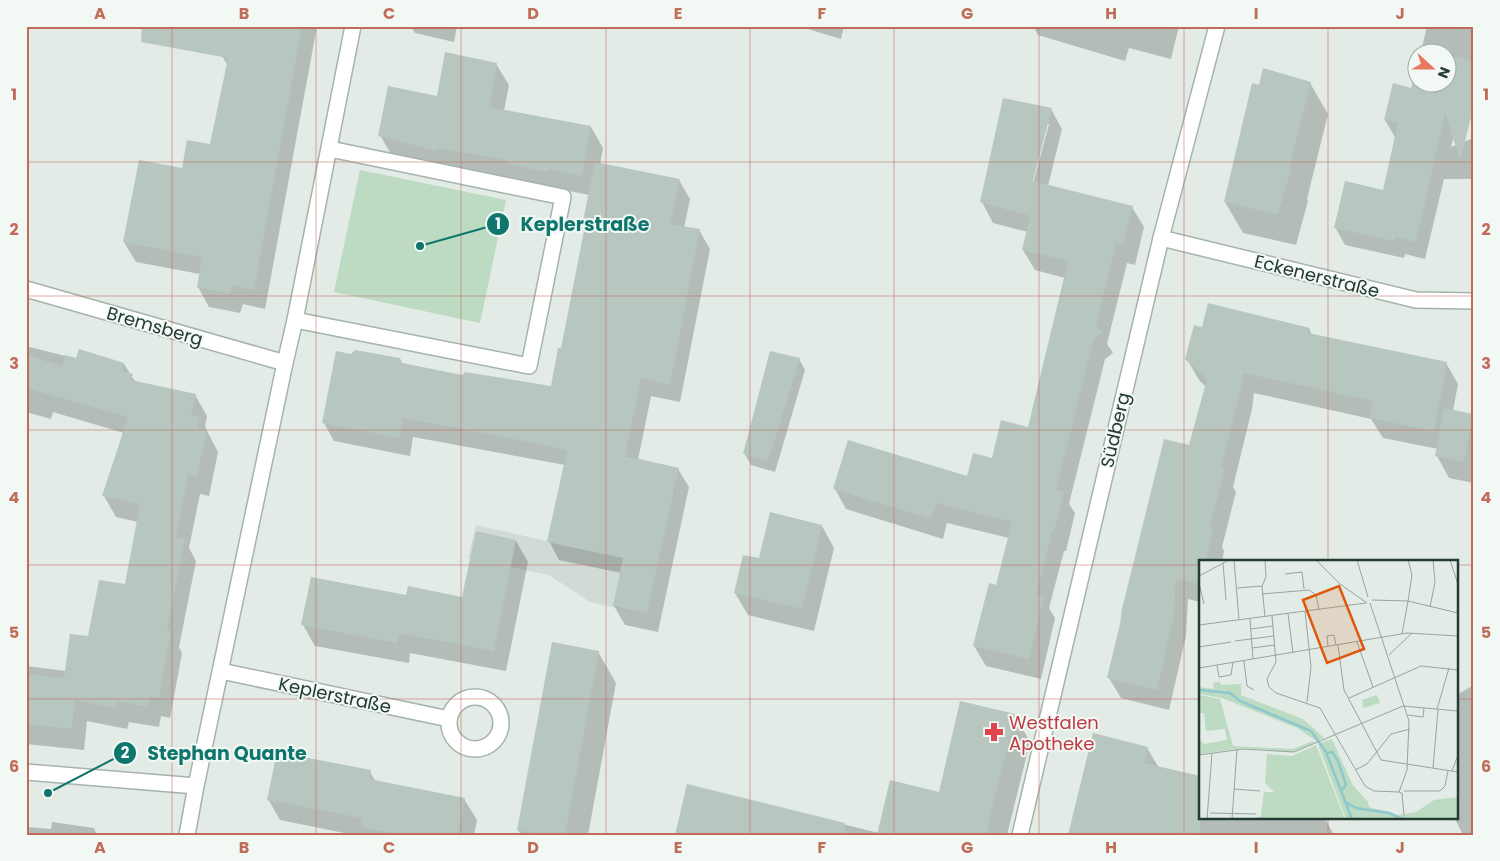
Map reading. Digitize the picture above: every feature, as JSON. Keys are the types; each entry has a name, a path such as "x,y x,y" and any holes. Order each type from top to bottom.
{"street":[{"path":"187,835 284,363 295,320 353,26"},
{"name":"Südberg","path":"1020,835 1161,238 1217,26"},
{"path":"295,320 529,366 533,347 563,197 330,149"},
{"name":"Eckenerstraße","path":"1161,238 1416,300 1474,301"},
{"name":"Bremsberg","path":"26,289 284,363"},
{"name":"Keplerstraße","path":"221,671 449,719"},
{"path":"26,772 196,786"}],"shaded area":[{"path":"569,443 679,468 647,614 590,602 549,575 468,558 476,525 547,541"}],"green space":[{"path":"360,170 506,200 480,323 334,292"}],"building":[{"path":"142,26 302,26 254,290 232,285 230,294 197,287 202,257 123,242 139,160 182,168 187,140 210,144 228,58 141,42"},
{"path":"445,52 497,63 489,107 591,126 582,176 550,169 547,172 508,164 505,160 439,148 436,151 378,136 388,86 437,96"},
{"path":"1458,57 1474,61 1474,106 1460,160 1445,113 1416,242 1395,237 1394,241 1334,228 1345,181 1383,190 1398,123 1384,120 1393,83 1408,87 1408,92 1458,92"},
{"path":"1263,68 1311,82 1289,169 1291,169 1278,215 1224,202 1252,83 1259,85"},
{"path":"1003,98 1052,108 1033,181 1133,206 1123,245 1116,243 1096,325 1102,333 1094,338 1056,490 1064,492 1036,595 1044,597 1029,659 973,646 989,583 996,585 1012,522 936,503 931,519 833,489 848,440 967,476 973,453 992,458 1001,420 1028,427 1068,261 1022,250 1030,216 980,202"},
{"path":"595,162 680,179 670,224 700,229 670,385 641,378 625,456 679,468 647,614 613,606 623,558 547,542 567,450 403,418 399,438 322,423 336,351 351,354 355,350 400,358 402,363 462,375 465,372 551,386 558,348 561,348 586,221 583,221"},
{"path":"1208,303 1310,328 1308,333 1447,362 1434,431 1369,418 1373,401 1243,373 1221,469 1225,470 1209,528 1213,529 1206,560 1199,560 1199,584 1176,579 1174,615 1157,690 1107,678 1164,439 1189,445 1207,379 1185,359 1194,325 1202,327"},
{"path":"79,349 124,363 122,371 133,374 131,380 196,394 191,415 200,416 198,428 207,430 197,476 188,474 176,537 185,539 167,630 171,631 159,698 150,696 147,707 117,701 116,708 75,700 72,729 26,724 26,674 64,678 70,634 88,636 99,580 125,584 140,504 102,496 128,417 26,388 26,355 62,366 65,355 76,358"},
{"path":"770,351 800,358 768,461 743,454"},
{"path":"1444,408 1473,414 1464,462 1435,456"},
{"path":"770,512 822,525 802,609 734,593 743,555 759,558"},
{"path":"476,531 516,540 494,651 399,633 397,643 301,625 311,577 406,595 408,586 462,597"},
{"path":"552,642 599,651 565,835 541,835 517,830"},
{"path":"960,701 1015,714 986,835 877,835 890,780 939,792"},
{"path":"1093,733 1148,747 1144,763 1199,776 1200,835 1068,835"},
{"path":"277,752 371,770 369,779 465,798 458,835 402,835 361,827 362,818 267,800"},
{"path":"687,784 845,823 844,835 675,835"}],"place":[{"name":"Keplerstraße","path":"420,246"},
{"name":"Westfalen Apotheke","path":"994,732"},
{"name":"Stephan Quante","path":"48,793"}]}
